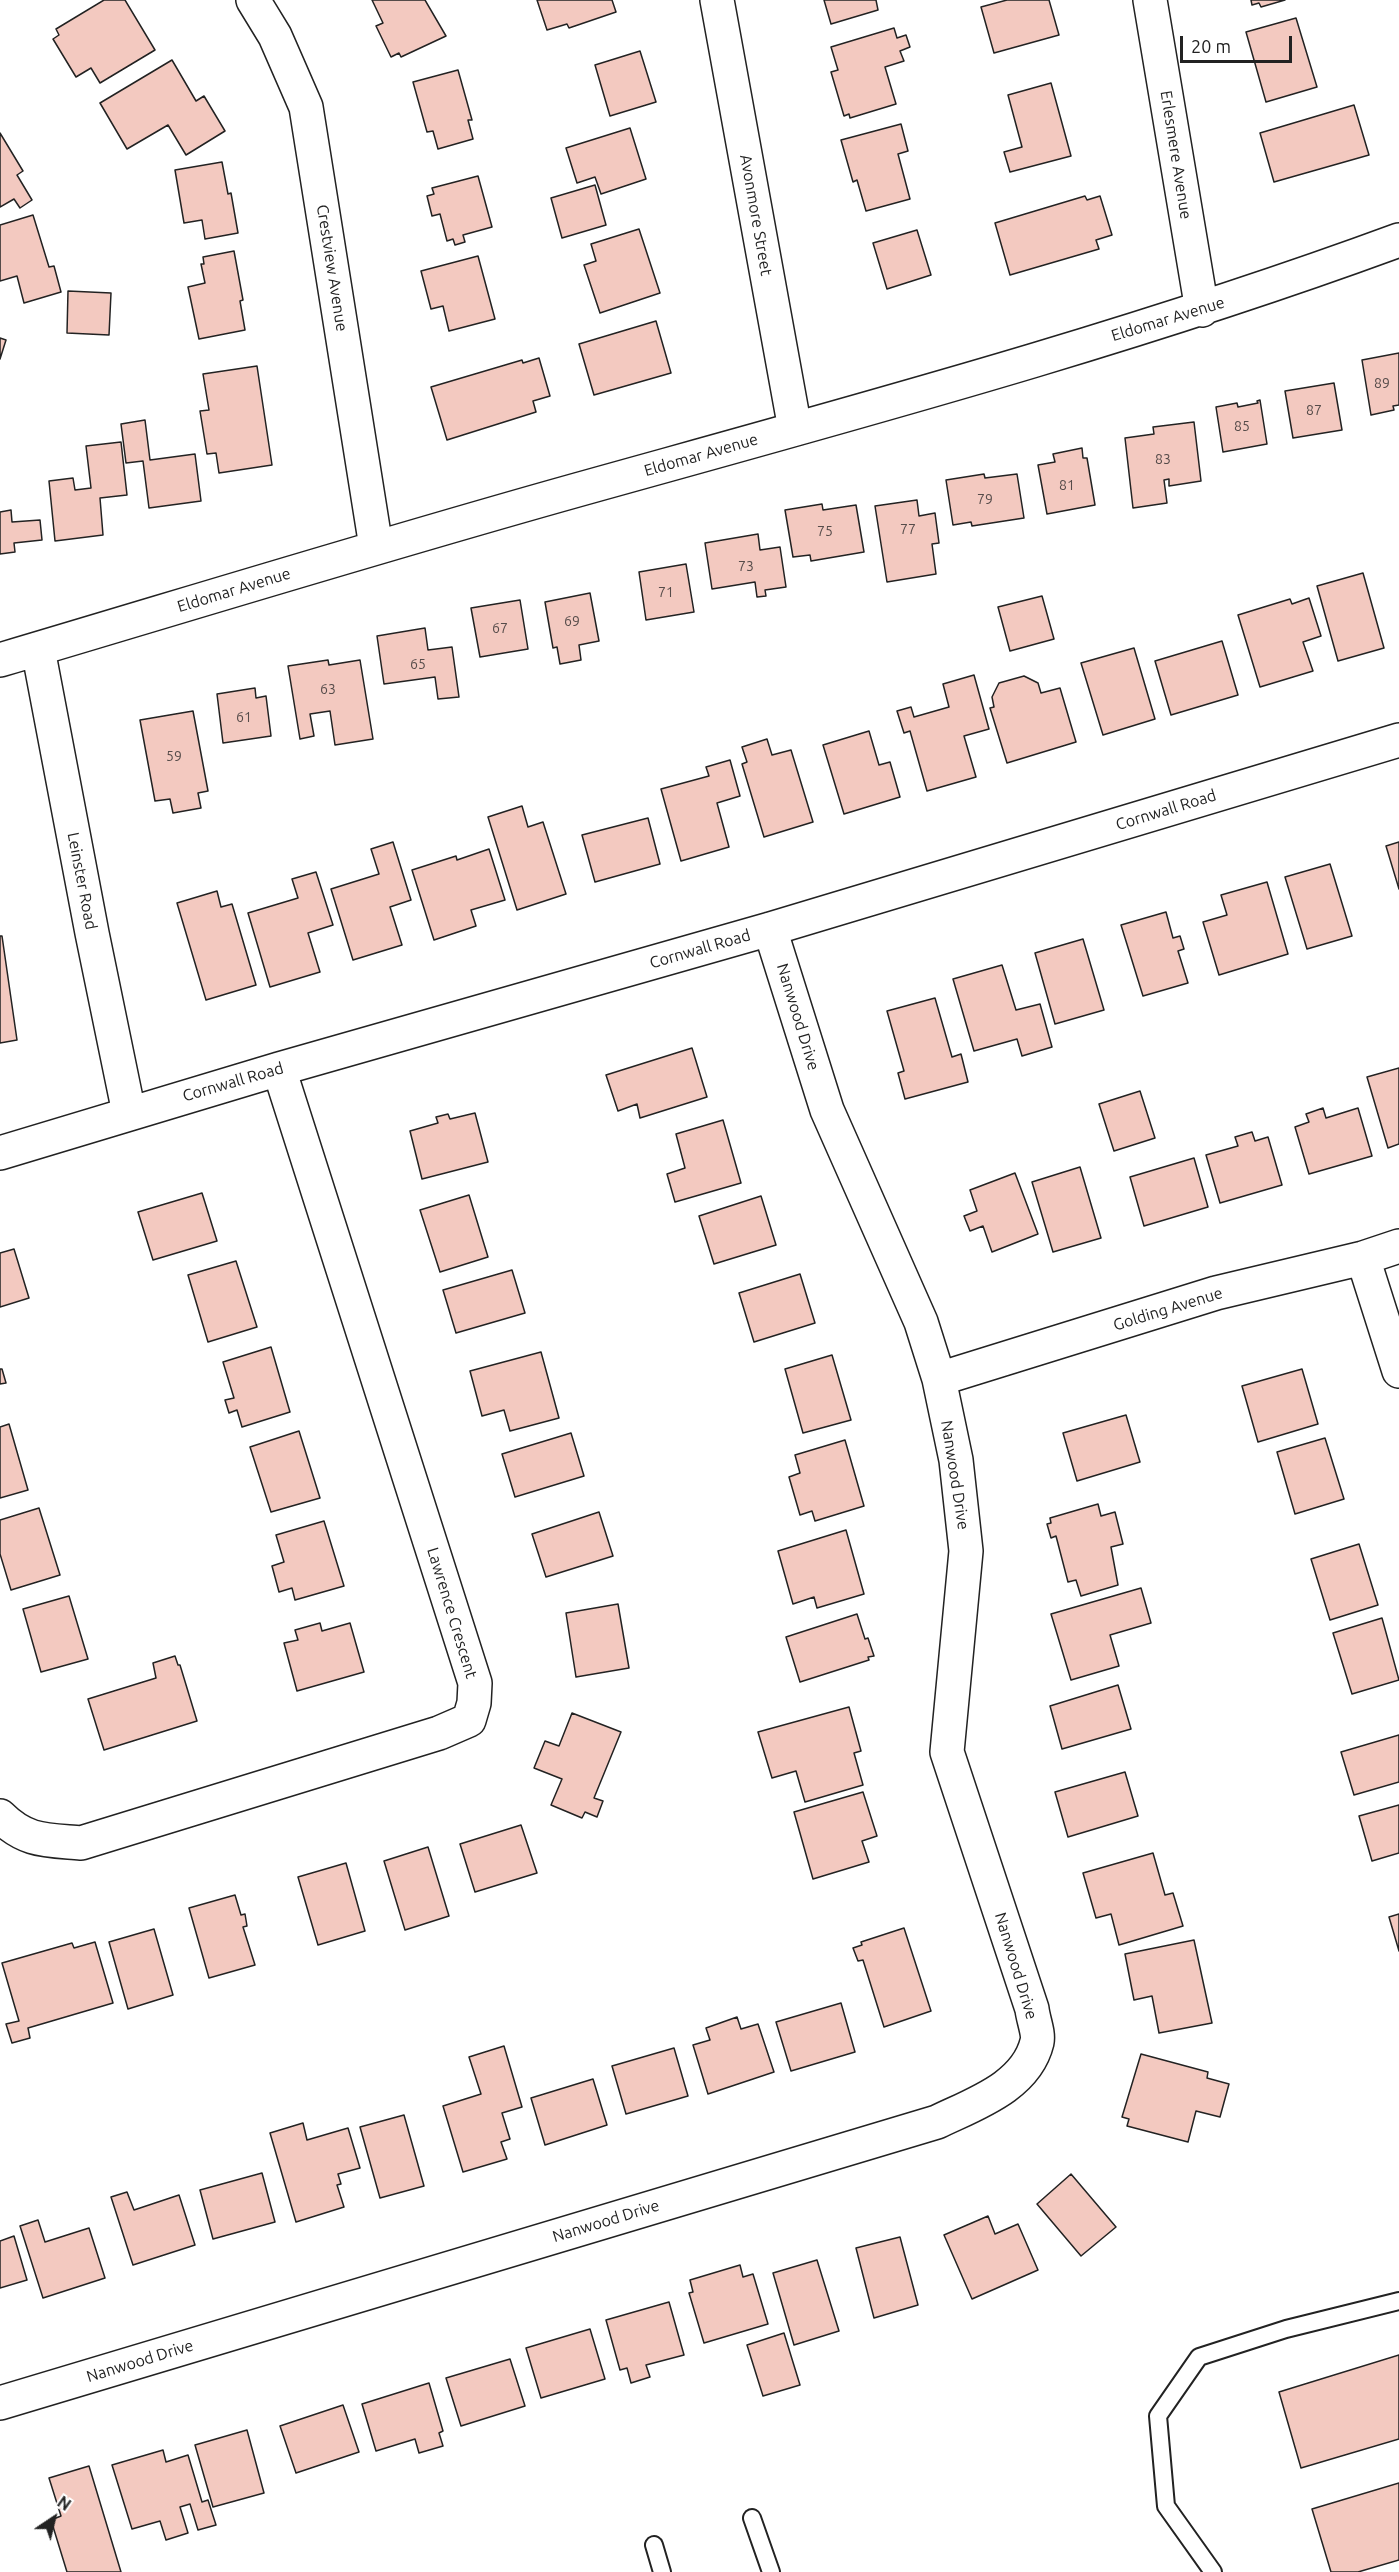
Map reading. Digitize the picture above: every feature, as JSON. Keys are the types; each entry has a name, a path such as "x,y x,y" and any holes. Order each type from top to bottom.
{"street":[{"name":"Crestview Avenue","path":"253,0 274,36 306,107 376,547"},
{"name":"Avonmore Street","path":"717,0 795,429"},
{"name":"Erlesmere Avenue","path":"1150,0 1202,310"},
{"name":"Eldomar Avenue","path":"0,660 376,547 795,429 1202,310 1399,240"},
{"name":"Leinster Road","path":"38,649 129,1113"},
{"name":"Cornwall Road","path":"0,1153 279,1069 770,929 1399,740"},
{"name":"Nanwood Drive","path":"0,2403 937,2122 1001,2091 1026,2067 1037,2041 1032,2009 947,1752 966,1551 956,1460 939,1378 921,1322 827,1110 770,929"},
{"name":"Lawrence Crescent","path":"0,1816 14,1830 35,1838 81,1843 439,1733 469,1720 474,1704 475,1683 279,1069"},
{"name":"Golding Avenue","path":"939,1378 1216,1293 1364,1258 1399,1246"},
{"path":"1364,1258 1399,1371"}],"lane":[{"path":"1213,2572 1166,2506 1158,2416 1199,2357 1286,2329 1399,2301"},
{"path":"752,2517 771,2572"},
{"path":"654,2545 662,2572"}],"building":[{"path":"104,0 125,0 155,50 100,83 91,68 76,77 53,39 59,35 56,29"},
{"path":"372,0 425,0 446,36 401,57 399,53 391,57 376,26 383,23"},
{"path":"537,0 612,0 616,12 569,28 567,24 547,30"},
{"path":"824,0 876,0 878,10 831,24"},
{"path":"1007,0 1049,0 1059,35 994,53 981,7"},
{"path":"1251,0 1285,0 1261,7 1259,3 1252,5"},
{"path":"1296,18 1317,87 1266,102 1246,32"},
{"path":"894,28 897,38 906,35 910,47 900,51 904,61 885,67 896,104 850,118 849,114 844,116 831,72 838,70 831,47"},
{"path":"640,51 656,102 610,116 595,65"},
{"path":"172,60 196,101 204,96 225,131 186,155 168,125 127,149 100,103"},
{"path":"458,70 472,120 468,120 473,139 438,149 433,131 427,132 413,82"},
{"path":"1051,83 1071,156 1010,172 1004,152 1022,147 1008,95"},
{"path":"1354,105 1369,155 1274,182 1260,133"},
{"path":"901,124 908,151 898,154 910,199 866,211 857,180 853,182 841,140"},
{"path":"630,128 646,179 601,194 595,177 577,183 566,148"},
{"path":"0,133 23,171 17,175 32,200 20,208 14,199 0,207"},
{"path":"222,162 228,194 231,193 238,233 205,239 202,220 184,223 175,170"},
{"path":"478,176 492,227 463,235 465,242 455,245 453,239 447,241 440,214 432,216 427,196 434,194 432,188"},
{"path":"595,185 606,225 562,238 551,198"},
{"path":"1085,196 1087,200 1100,196 1112,235 1096,240 1099,249 1010,275 995,223"},
{"path":"33,215 49,267 54,266 61,292 24,303 17,276 0,281 0,225"},
{"path":"639,229 660,293 600,313 584,265 596,261 591,244"},
{"path":"917,230 931,275 887,289 873,243"},
{"path":"234,251 243,300 240,301 245,330 199,339 188,287 205,283 201,264 204,264 203,257"},
{"path":"478,256 495,319 449,331 443,306 431,309 421,271"},
{"path":"68,291 111,293 109,335 67,333"},
{"path":"656,321 671,373 594,395 579,344"},
{"path":"0,338 6,340 0,359"},
{"path":"1399,353 1399,405 1393,406 1394,410 1371,415 1362,360"},
{"path":"539,358 550,396 533,401 536,412 447,440 431,387 522,360 523,363"},
{"path":"257,366 272,465 219,473 216,453 207,454 200,411 209,410 203,374"},
{"path":"1334,383 1342,430 1293,438 1285,391"},
{"path":"1260,400 1267,444 1223,452 1216,407 1237,403 1238,407 1258,403 1257,401"},
{"path":"145,420 150,460 195,454 201,501 149,508 143,461 126,463 121,424"},
{"path":"1194,422 1201,481 1169,486 1169,479 1164,480 1167,503 1133,508 1125,438 1154,434 1153,427"},
{"path":"121,442 127,495 100,498 103,535 55,541 49,481 73,478 75,490 91,488 86,446"},
{"path":"1082,448 1083,458 1087,458 1095,505 1047,514 1038,465 1055,462 1053,454"},
{"path":"984,474 985,478 1017,474 1024,518 972,526 971,522 953,525 946,480"},
{"path":"917,500 919,516 935,513 939,543 932,544 936,574 887,582 875,506"},
{"path":"822,504 823,510 856,505 864,552 811,561 810,555 793,557 785,510"},
{"path":"11,510 12,522 40,520 42,540 14,543 15,552 0,554 0,512"},
{"path":"758,534 760,550 780,547 786,587 765,590 766,596 757,597 755,582 712,589 705,543"},
{"path":"686,564 694,612 646,620 639,572"},
{"path":"1363,573 1384,648 1338,661 1317,586"},
{"path":"590,593 599,641 579,645 581,660 560,664 557,647 553,648 545,602"},
{"path":"1042,596 1054,639 1010,651 998,607"},
{"path":"1309,598 1321,636 1303,642 1313,671 1260,687 1238,615 1290,599 1292,604"},
{"path":"520,600 528,649 480,657 471,608"},
{"path":"425,628 428,650 452,647 459,697 438,699 435,677 384,684 377,636"},
{"path":"1222,641 1238,695 1171,715 1155,661"},
{"path":"1134,648 1155,719 1103,735 1081,663"},
{"path":"328,660 329,665 360,660 373,739 335,745 330,711 310,714 314,736 300,739 288,666"},
{"path":"974,675 989,729 964,736 976,777 927,791 910,731 904,733 897,711 911,707 914,717 949,707 943,684"},
{"path":"1024,676 1038,683 1041,693 1060,688 1076,742 1007,763 990,708 994,707 992,697 999,683"},
{"path":"255,688 256,698 266,696 271,736 223,743 217,694"},
{"path":"193,711 208,791 198,793 201,808 173,813 170,799 155,801 140,720"},
{"path":"869,731 879,765 890,762 900,797 844,814 823,745"},
{"path":"767,739 772,755 791,750 813,822 764,837 742,764 747,762 742,747"},
{"path":"730,760 740,796 717,803 729,847 681,861 661,789 709,776 706,767"},
{"path":"522,806 528,827 543,822 566,894 517,910 488,817"},
{"path":"648,818 660,864 595,882 582,835"},
{"path":"393,842 411,900 390,907 402,945 353,960 331,889 379,874 371,849"},
{"path":"1399,842 1399,889 1386,846"},
{"path":"489,849 505,900 471,910 476,926 434,940 412,870 456,856 457,860"},
{"path":"1330,864 1352,936 1307,949 1285,877"},
{"path":"316,872 333,925 308,933 320,972 270,987 248,913 298,898 292,879"},
{"path":"1267,882 1288,954 1219,975 1203,922 1227,915 1221,895"},
{"path":"217,891 221,907 232,904 256,985 206,1000 177,903"},
{"path":"1166,912 1173,938 1180,936 1184,949 1178,951 1188,983 1143,996 1121,925"},
{"path":"0,936 2,936 17,1040 0,1043"},
{"path":"1083,939 1104,1010 1055,1024 1035,953"},
{"path":"1002,965 1016,1010 1040,1004 1052,1047 1022,1056 1017,1039 974,1051 953,979"},
{"path":"935,998 952,1057 961,1054 968,1082 905,1099 898,1073 904,1071 887,1011"},
{"path":"692,1048 707,1097 640,1118 637,1104 618,1111 606,1075"},
{"path":"1399,1068 1399,1144 1388,1148 1367,1077"},
{"path":"1140,1091 1155,1138 1114,1151 1099,1104"},
{"path":"1323,1108 1326,1118 1358,1108 1372,1156 1309,1174 1295,1127 1309,1122 1306,1114"},
{"path":"475,1113 488,1162 422,1179 410,1131 438,1123 436,1117 448,1114 450,1119"},
{"path":"723,1120 741,1183 675,1202 667,1174 685,1168 676,1134"},
{"path":"1252,1132 1255,1141 1268,1137 1282,1185 1220,1203 1206,1155 1238,1146 1235,1137"},
{"path":"1194,1158 1208,1207 1144,1226 1130,1177"},
{"path":"1080,1167 1101,1238 1053,1252 1032,1182"},
{"path":"1015,1173 1038,1234 992,1252 983,1226 970,1231 964,1216 977,1211 970,1190"},
{"path":"202,1193 217,1241 153,1260 138,1212"},
{"path":"469,1195 488,1257 440,1272 420,1210"},
{"path":"761,1196 776,1245 714,1264 699,1216"},
{"path":"14,1249 29,1298 0,1307 0,1253"},
{"path":"236,1261 257,1327 208,1342 188,1275"},
{"path":"512,1270 525,1313 456,1333 443,1290"},
{"path":"800,1274 815,1323 754,1342 739,1293"},
{"path":"271,1347 290,1412 242,1427 237,1410 229,1413 225,1400 234,1398 223,1362"},
{"path":"541,1352 559,1418 510,1431 504,1410 482,1416 470,1371"},
{"path":"832,1355 851,1420 803,1433 785,1369"},
{"path":"0,1369 2,1369 6,1383 0,1384"},
{"path":"1302,1369 1318,1424 1258,1442 1242,1386"},
{"path":"1126,1415 1140,1462 1077,1481 1063,1433"},
{"path":"9,1424 28,1490 0,1498 0,1427"},
{"path":"299,1431 320,1498 271,1512 250,1447"},
{"path":"571,1433 584,1476 515,1497 502,1454"},
{"path":"1325,1438 1344,1499 1295,1514 1277,1452"},
{"path":"845,1440 864,1506 815,1521 812,1511 800,1515 789,1477 800,1473 795,1455"},
{"path":"1098,1504 1101,1516 1115,1512 1123,1544 1111,1547 1118,1585 1081,1596 1076,1580 1068,1582 1056,1536 1051,1538 1047,1524 1051,1523 1050,1518"},
{"path":"39,1508 60,1575 11,1590 0,1554 0,1520"},
{"path":"599,1512 613,1556 546,1577 532,1534"},
{"path":"324,1521 344,1586 295,1600 292,1588 279,1592 272,1566 284,1562 276,1535"},
{"path":"846,1530 864,1594 817,1608 814,1597 793,1604 778,1551"},
{"path":"1359,1544 1378,1605 1330,1620 1311,1559"},
{"path":"1141,1588 1151,1623 1110,1635 1119,1666 1071,1680 1051,1614"},
{"path":"69,1596 88,1659 41,1672 23,1609"},
{"path":"618,1604 629,1668 576,1677 566,1613"},
{"path":"857,1614 865,1639 868,1638 874,1656 868,1657 869,1660 800,1682 786,1637"},
{"path":"1382,1618 1399,1680 1352,1694 1333,1633"},
{"path":"320,1623 322,1631 350,1623 364,1672 297,1691 284,1643 298,1640 295,1630"},
{"path":"175,1656 180,1665 197,1721 104,1750 88,1699 156,1678 153,1663"},
{"path":"1118,1685 1131,1729 1062,1749 1050,1706"},
{"path":"849,1707 861,1751 854,1753 863,1785 805,1802 796,1771 772,1778 758,1732"},
{"path":"572,1713 621,1732 594,1798 603,1801 597,1817 585,1812 582,1818 551,1805 562,1779 534,1768 545,1741 559,1746"},
{"path":"1399,1735 1399,1782 1354,1795 1341,1752"},
{"path":"1125,1772 1138,1816 1068,1837 1055,1792"},
{"path":"863,1792 877,1836 862,1841 869,1862 813,1879 794,1812"},
{"path":"1399,1805 1399,1853 1372,1861 1359,1816"},
{"path":"521,1825 537,1873 475,1892 460,1844"},
{"path":"428,1847 449,1916 405,1930 384,1861"},
{"path":"1153,1853 1165,1895 1173,1893 1183,1926 1119,1945 1111,1914 1096,1918 1083,1873"},
{"path":"346,1863 365,1931 318,1945 298,1877"},
{"path":"235,1895 241,1915 245,1914 247,1926 243,1927 255,1965 209,1978 189,1908"},
{"path":"1399,1914 1399,1951 1389,1917"},
{"path":"904,1928 931,2011 884,2027 863,1960 858,1961 853,1948 862,1945 861,1942"},
{"path":"154,1929 173,1995 128,2009 109,1942"},
{"path":"1194,1940 1212,2023 1159,2033 1152,1996 1134,2000 1125,1954"},
{"path":"95,1942 113,2003 28,2028 30,2038 12,2043 6,2024 19,2021 2,1963 72,1943 74,1948"},
{"path":"841,2003 855,2052 791,2071 776,2022"},
{"path":"737,2017 741,2029 758,2024 774,2072 708,2094 693,2045 710,2040 706,2028"},
{"path":"504,2046 522,2107 502,2113 510,2139 501,2142 507,2159 463,2172 443,2106 481,2094 469,2057"},
{"path":"674,2048 688,2096 626,2114 612,2066"},
{"path":"1141,2054 1208,2072 1207,2078 1229,2084 1220,2117 1196,2111 1188,2142 1127,2126 1129,2119 1122,2117"},
{"path":"593,2079 607,2125 545,2145 531,2098"},
{"path":"404,2115 424,2186 380,2198 360,2127"},
{"path":"303,2123 307,2140 348,2128 360,2168 338,2174 341,2184 337,2185 344,2207 296,2222 270,2133"},
{"path":"262,2173 275,2222 213,2239 200,2190"},
{"path":"1071,2174 1116,2227 1081,2256 1037,2204"},
{"path":"127,2192 134,2210 179,2195 195,2245 133,2265 111,2197"},
{"path":"988,2216 995,2234 1018,2224 1038,2270 972,2299 944,2235"},
{"path":"38,2220 45,2242 89,2228 105,2278 43,2298 20,2226"},
{"path":"14,2236 27,2280 0,2288 0,2241"},
{"path":"900,2237 918,2305 874,2318 856,2248"},
{"path":"817,2260 839,2331 794,2345 773,2273"},
{"path":"740,2265 743,2277 753,2274 768,2324 704,2343 689,2293 693,2292 690,2280"},
{"path":"669,2302 684,2355 646,2365 650,2377 631,2383 627,2368 620,2370 606,2320"},
{"path":"590,2329 605,2379 541,2398 526,2348"},
{"path":"784,2333 800,2385 763,2396 747,2345"},
{"path":"1399,2355 1399,2439 1301,2468 1279,2392"},
{"path":"510,2359 525,2406 461,2426 446,2378"},
{"path":"429,2383 443,2431 439,2433 443,2446 419,2453 415,2439 376,2451 362,2404"},
{"path":"343,2405 359,2452 296,2473 280,2426"},
{"path":"247,2430 264,2493 213,2507 195,2445"},
{"path":"163,2450 166,2462 188,2455 202,2502 208,2500 216,2525 198,2530 190,2504 180,2507 188,2533 166,2540 160,2521 132,2529 112,2465"},
{"path":"89,2466 121,2572 67,2572 51,2520 61,2516 49,2478"},
{"path":"1399,2483 1399,2560 1358,2572 1331,2572 1312,2509"}]}
